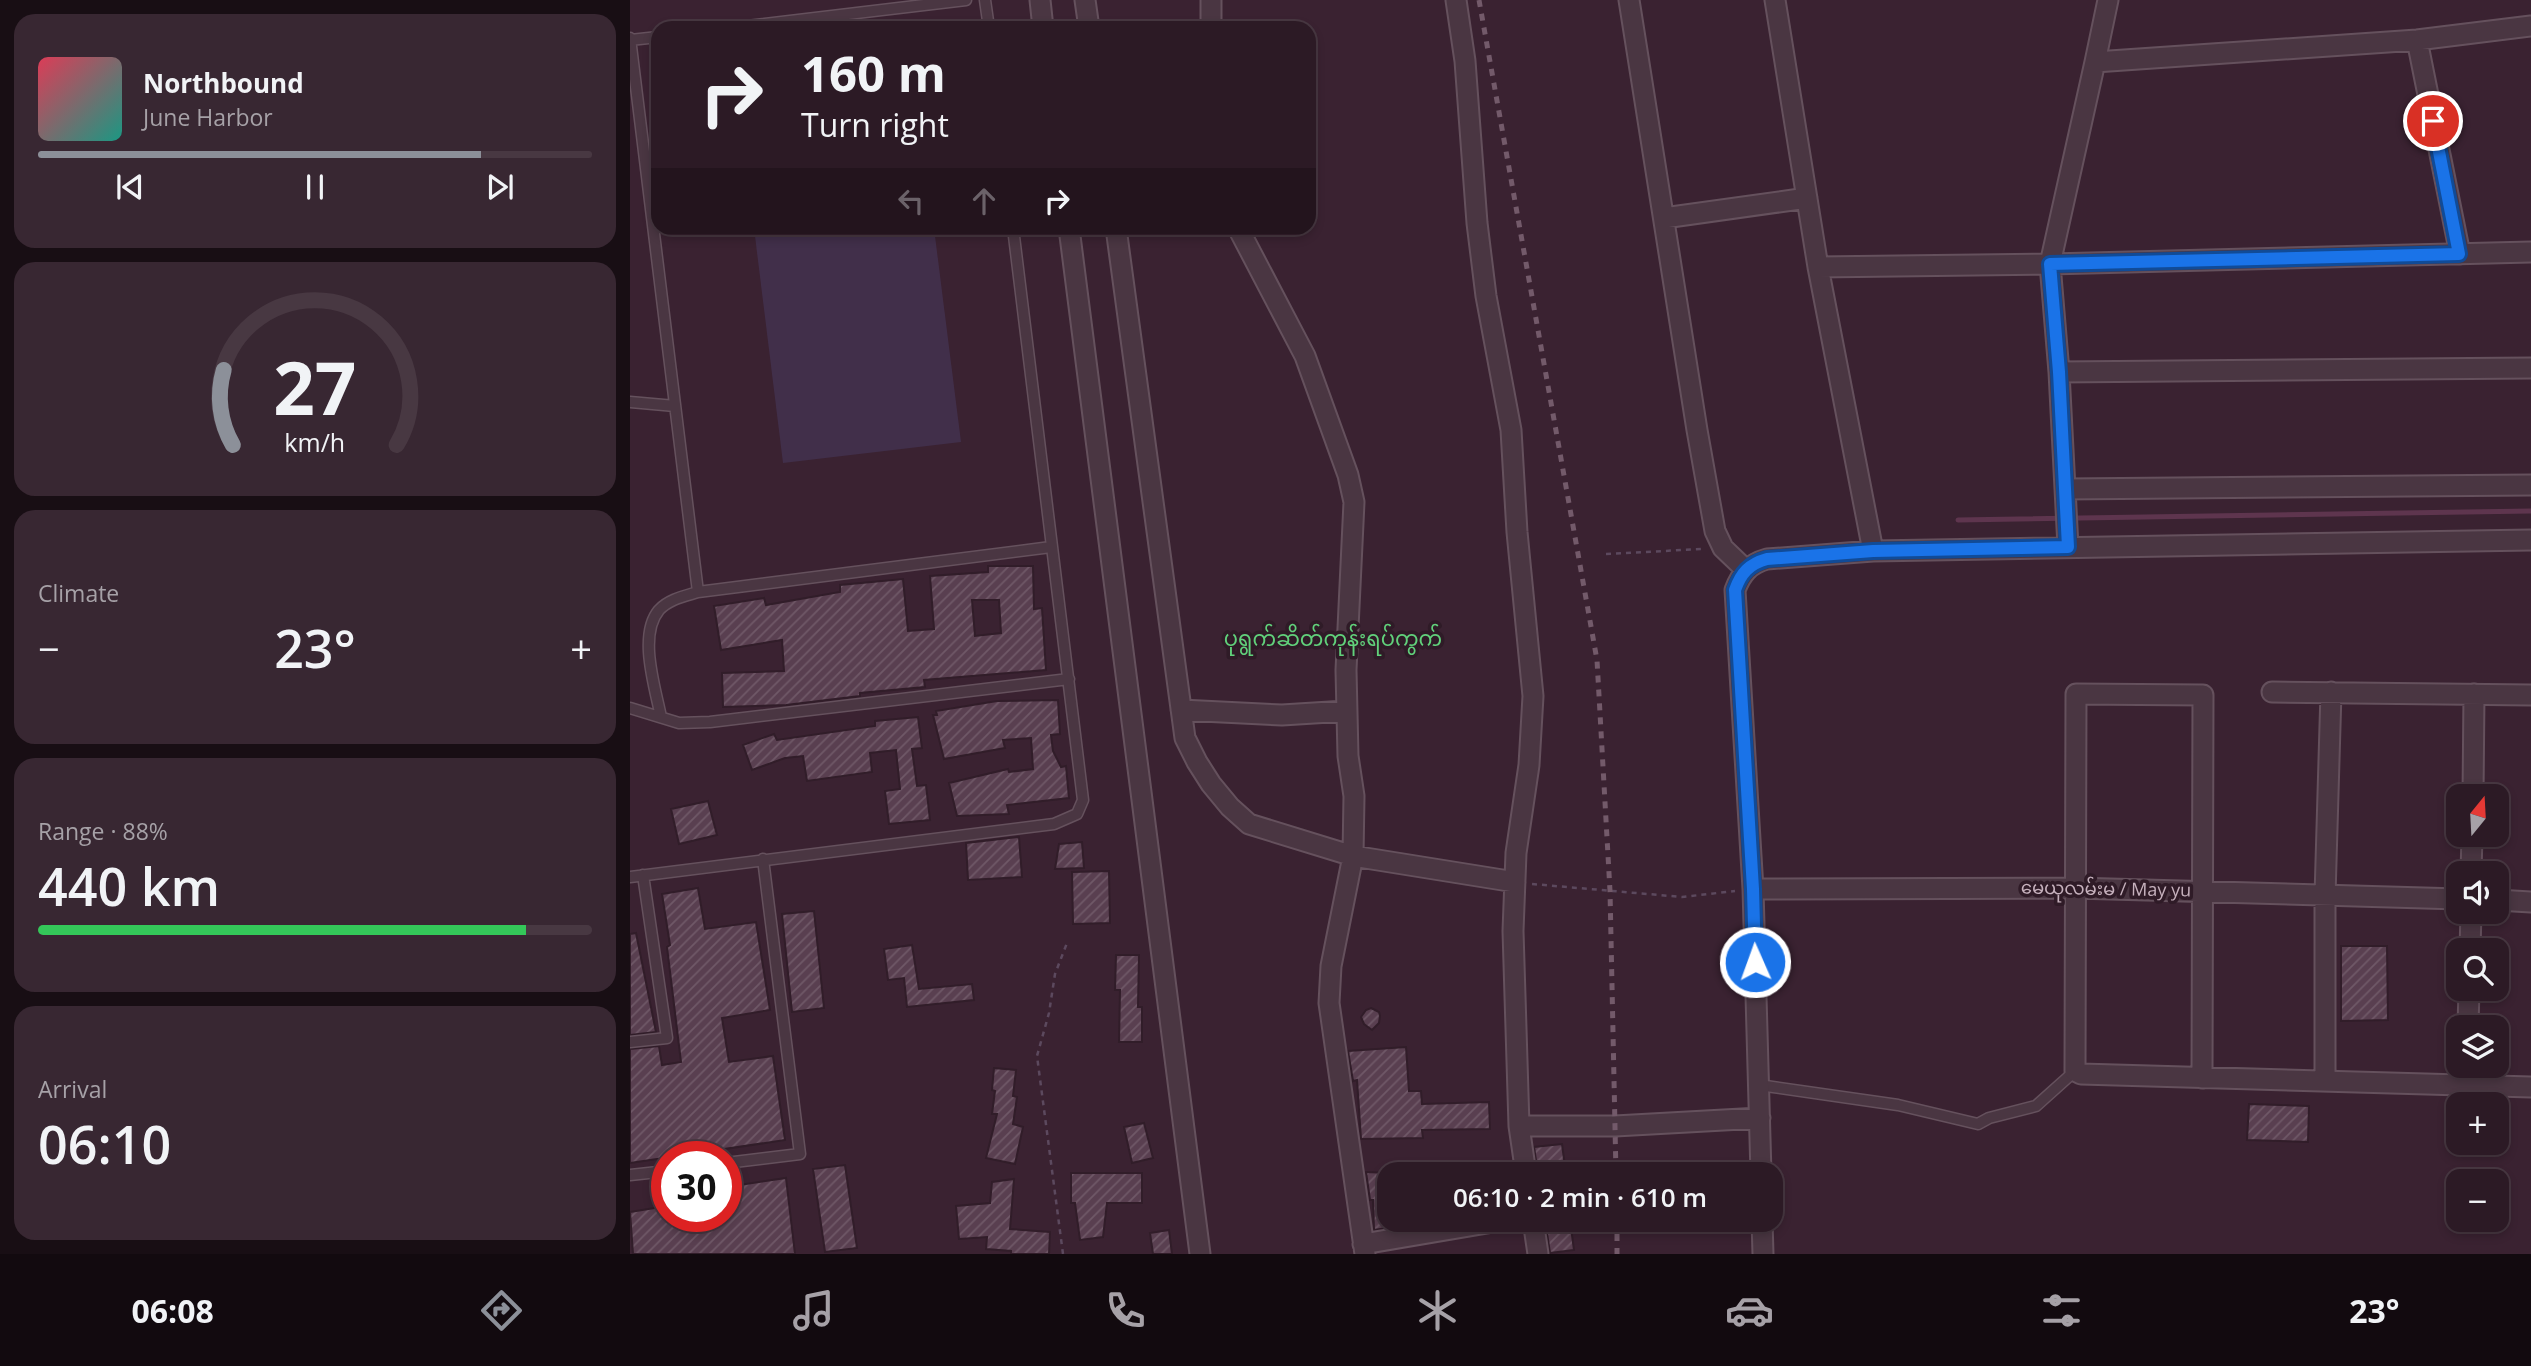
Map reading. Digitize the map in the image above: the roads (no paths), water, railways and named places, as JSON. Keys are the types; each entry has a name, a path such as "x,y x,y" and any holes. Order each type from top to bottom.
{"street":[{"path":"1040,0 1042,21"},
{"path":"1085,0 1088,21"},
{"path":"1211,0 1211,21"},
{"path":"1456,0 1465,61 1477,222 1486,296 1511,430 1517,532 1533,696 1529,765 1516,853 1513,943 1520,1126 1524,1162"},
{"path":"1629,0 1715,531 1723,548 1746,570"},
{"path":"1775,0 1818,267 1873,551"},
{"path":"2067,544 2059,372 2050,264 2108,0"},
{"path":"2095,62 2417,40 2531,26"},
{"path":"2417,40 2459,254"},
{"path":"1664,218 1807,198"},
{"path":"1070,235 1200,1254"},
{"path":"1117,235 1185,738 1196,762 1230,807 1249,824 1353,856 1515,882"},
{"path":"1242,235 1306,356 1348,475 1354,502 1349,576 1346,711 1354,796 1353,856 1331,966 1329,1003 1364,1249 1446,1232"},
{"path":"1818,267 2531,252"},
{"path":"2059,372 2531,368"},
{"path":"2066,498 2531,485"},
{"path":"1761,1162 1753,889 1735,590 1746,570 1756,562 1767,559 1873,551 2067,544 2531,540"},
{"path":"2272,692 2531,695"},
{"path":"2325,1081 2325,896 2331,692"},
{"path":"2202,1078 2203,695 2076,694 2076,1071 2081,1074 2202,1078 2325,1081 2446,1076"},
{"path":"2473,784 2474,694"},
{"path":"1181,710 1282,715 1346,711"},
{"name":"မေယုလမ်းမ / May yu","path":"1753,889 2075,888 2446,899"},
{"path":"2509,901 2531,902"},
{"path":"2483,1078 2531,1087"},
{"path":"1520,1126 1615,1126 1760,1118"},
{"path":"1535,1232 1538,1254"},
{"path":"1762,1232 1763,1254"}],"lane":[{"path":"789,21 966,0"},
{"path":"985,0 988,21"},
{"path":"651,38 630,39 651,210"},
{"path":"654,235 698,592"},
{"path":"630,877 1054,824 1077,814 1083,800 1014,235"},
{"path":"630,402 675,406"},
{"path":"661,717 648,642 651,623 660,609 675,599 698,592 1051,547"},
{"path":"630,708 679,723 710,722 1069,679"},
{"path":"742,1161 800,1154 763,859"},
{"path":"630,1042 667,1038 643,876"},
{"path":"1759,1085 1898,1105 1978,1124 1989,1118 2036,1106 2076,1071"},
{"path":"630,1175 651,1173"}],"waterway":[{"path":"1958,520 2531,511"}],"railway":[{"path":"1479,0 1597,660 1610,891 1616,1162"},
{"path":"1617,1232 1617,1254"}],"district":[{"name":"ပုရွက်ဆိတ်ကုန်းရပ်ကွက်","path":"1333,639"}]}
